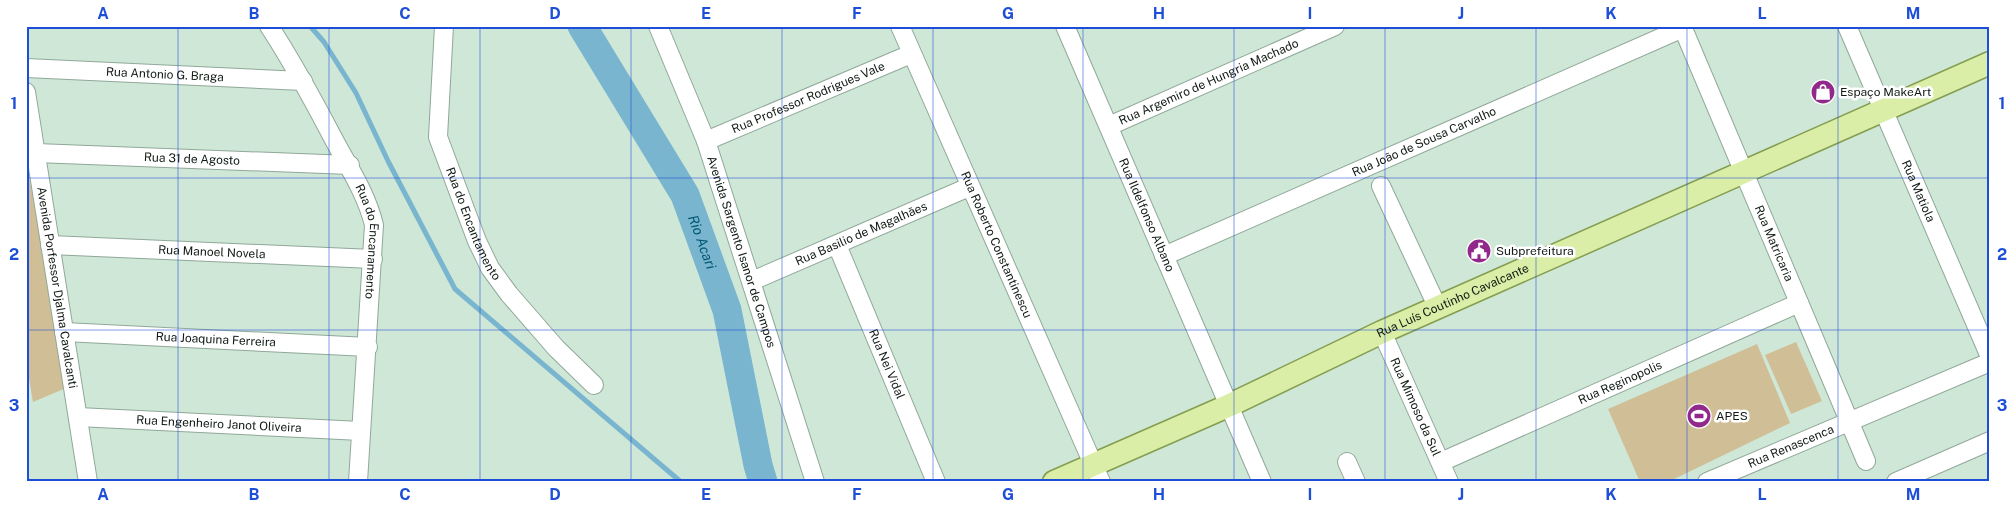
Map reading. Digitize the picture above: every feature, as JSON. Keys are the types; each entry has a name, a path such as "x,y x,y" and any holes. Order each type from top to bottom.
{"main road":[{"name":"Rua Luís Coutinho Cavalcante","path":"1054,482 1097,473 1230,405 1382,332 1743,174 1990,63"}],"street":[{"name":"Rua do Encanamento","path":"269,26 303,81 350,165 368,202 374,225 368,347 358,482"},
{"name":"Rua do Encantamento","path":"444,26 438,137 477,241 490,268 509,294 556,348 594,385"},
{"name":"Avenida Sargento Isanor de Campos","path":"658,26 706,141 815,482"},
{"name":"Rua Roberto Constantinescu","path":"900,26 1097,473"},
{"name":"Rua Ildelfonso Albano","path":"1065,26 1262,482"},
{"name":"Rua Argemiro de Hungria Machado","path":"1109,126 1335,26"},
{"name":"Rua Matiola","path":"1847,26 1986,337 1990,357"},
{"name":"Rua Matricaria","path":"1683,27 1743,174 1866,461"},
{"name":"Rua João de Sousa Carvalho","path":"1164,256 1683,27"},
{"name":"Rua Professor Rodrigues Vale","path":"706,141 911,54"},
{"name":"Rua Antonio G. Braga","path":"26,68 303,81"},
{"name":"Avenida Porfessor Djalma Cavalcanti","path":"26,92 31,148 50,245 88,482"},
{"name":"Rua 31 de Agosto","path":"31,148 350,165"},
{"path":"1381,186 1438,308"},
{"name":"Rua Basilio de Magalhães","path":"752,281 970,187"},
{"name":"Rua Manoel Novela","path":"50,245 373,259"},
{"name":"Rua Nei Vidal","path":"837,245 936,482"},
{"name":"Rua Reginopolis","path":"1441,462 1799,303"},
{"name":"Rua Joaquina Ferreira","path":"64,332 368,347"},
{"name":"Rua Mimoso da Sul","path":"1382,332 1449,482"},
{"name":"Rua Renascenca","path":"1707,482 1990,362"},
{"name":"Rua Engenheiro Janot Oliveira","path":"78,417 361,431"},
{"path":"1896,482 1990,440"},
{"path":"1347,462 1356,482"}],"shaded area":[{"path":"26,158 66,388 33,402 26,361"},
{"path":"1796,342 1822,401 1791,414 1765,355"},
{"name":"APES","path":"1757,344 1790,423 1668,482 1640,482 1608,409"}],"waterway":[{"path":"310,26 324,42 356,93 388,161 455,289 681,482"},
{"name":"Rio Acari","path":"582,26 685,195 727,310 763,482"}],"place":[{"name":"Espaço MakeArt","path":"1823,92"},
{"name":"Subprefeitura","path":"1479,251"},
{"name":"APES","path":"1699,416"}]}
